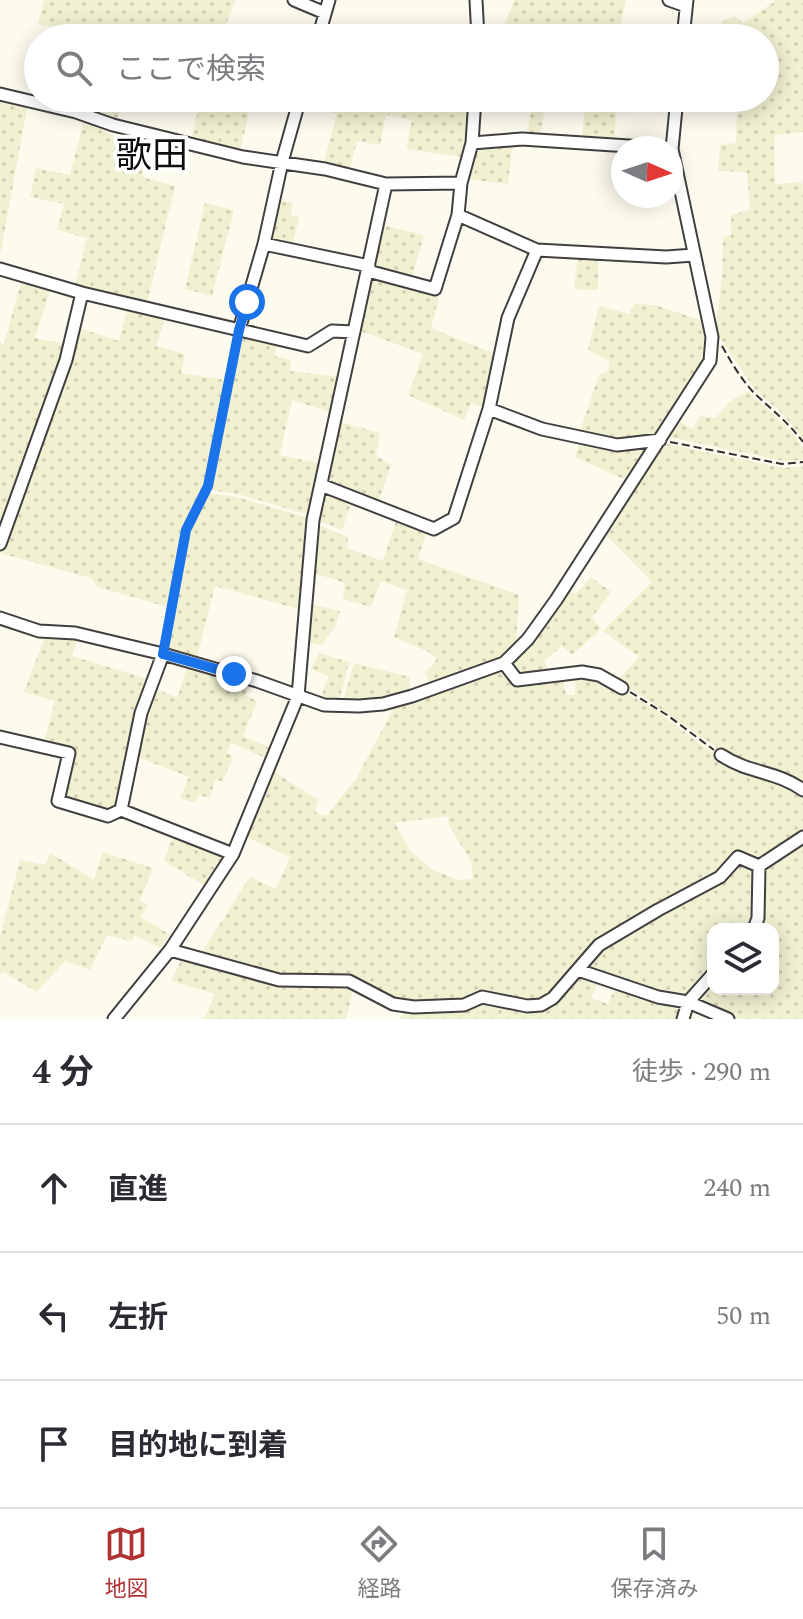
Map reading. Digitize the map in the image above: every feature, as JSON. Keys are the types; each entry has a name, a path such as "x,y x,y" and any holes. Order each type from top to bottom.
{"street":[{"path":"294,0 325,13"},
{"path":"322,24 329,0"},
{"path":"476,0 477,24"},
{"path":"669,0 686,3 684,24"},
{"path":"0,94 24,99"},
{"path":"74,112 243,157 325,169 386,184 461,183"},
{"path":"239,330 264,244 296,112"},
{"path":"264,244 435,289 458,215 461,183 472,143 474,112"},
{"path":"673,136 676,112"},
{"path":"472,143 522,139 611,145"},
{"path":"114,1019 170,950 233,854 298,696 313,520 386,184"},
{"path":"0,618 39,631 75,633 163,654 257,681 324,705 383,704 504,663 528,639 556,600 710,361 712,337 683,202"},
{"path":"458,215 537,250 666,257 694,255"},
{"path":"321,485 434,529 454,518 489,409 508,318 537,250"},
{"path":"0,269 82,293 308,346 332,331 354,332"},
{"path":"0,544 66,360 82,293"},
{"path":"489,409 542,429 617,445 660,440"},
{"path":"121,810 141,713 163,654"},
{"path":"504,663 517,680 582,672 599,675 622,688"},
{"path":"0,737 69,753 58,801 108,816 121,810 233,854"},
{"path":"721,755 752,771 788,779 803,790"},
{"path":"759,866 803,837"},
{"path":"170,950 279,980 349,981 393,1004 414,1007 464,1005 482,997 527,1006 541,1005 553,998 599,945 720,877 738,857 759,866"},
{"path":"756,923 759,866"},
{"path":"578,970 658,997 688,1002 728,1019"},
{"path":"683,1019 688,1002 707,981"}],"path":[{"path":"163,654 186,530 208,486 239,330"},
{"path":"712,337 721,344 735,369 753,391 778,413 803,442"},
{"path":"660,440 782,464 803,462"},
{"path":"622,688 656,707 721,755"}],"green space":[{"path":"44,0 235,0 226,24 38,24"},
{"path":"514,0 626,0 621,24 505,24"},
{"path":"803,0 803,132 774,135 775,184 802,182 803,438 780,411 755,390 715,335 723,237 731,236 731,215 750,210 747,172 718,171 720,145 736,143 737,112 779,112 779,24 722,24 722,22 734,16 743,23 774,2"},
{"path":"0,98 24,102 26,112 0,255"},
{"path":"94,112 119,112 117,119"},
{"path":"198,112 249,112 240,152 191,140"},
{"path":"330,112 470,112 463,157 406,149 412,120 386,115 380,145 357,141 350,168 324,162 337,114"},
{"path":"531,112 544,112 540,136 527,135"},
{"path":"585,112 616,112 614,136 611,136 611,140 582,138"},
{"path":"84,120 114,136 154,139 142,177 175,186 147,303 75,285 87,238 57,230 64,204 30,197 36,168 70,175"},
{"path":"512,146 508,184 468,179 475,153 485,147"},
{"path":"277,199 293,203 290,215 299,217 292,245 268,241"},
{"path":"205,203 234,210 212,296 185,289"},
{"path":"381,225 424,235 412,277 371,266"},
{"path":"578,256 598,258 598,290 574,289"},
{"path":"377,277 439,297 431,328 498,355 485,408 471,403 464,420 408,395 423,354 358,330 369,281"},
{"path":"22,279 51,287 35,338 66,344 0,536 0,343 4,344"},
{"path":"634,304 655,305 703,321 708,346 705,358 657,436 618,443 579,434 599,375 607,372 610,361 588,350 599,306 629,314"},
{"path":"128,307 165,318 156,346 185,354 181,373 226,380 207,479 183,529 168,607 98,587 91,578 0,553 77,327 119,341"},
{"path":"241,333 279,341 274,356 291,360 289,371 340,377 333,413 292,400 280,455 322,464 309,515 238,494 209,490"},
{"path":"748,391 790,430 803,448 803,460 784,461 668,437 678,421 693,429 700,416 716,418 729,402"},
{"path":"340,422 380,433 376,455 391,465 378,503 326,485"},
{"path":"580,441 652,445 628,481 575,457"},
{"path":"662,443 784,468 803,466 803,788 744,766 618,680 639,657 603,631 652,582 603,532"},
{"path":"324,490 352,501 342,530 316,520"},
{"path":"208,493 236,497 309,518 302,610 215,586 196,661 166,652 188,532"},
{"path":"397,518 427,530 418,559 519,595 516,645 500,661 431,685 425,674 437,659 429,652 394,637 407,590 381,581 371,607 343,599 345,583 311,572 316,524 348,537 347,548 383,561"},
{"path":"591,577 611,592 592,618 601,629 572,655 562,646 544,661 550,672 517,675 507,663 567,589 576,594"},
{"path":"309,604 340,611 335,627 321,645 306,642"},
{"path":"46,634 78,637 72,656 151,680 119,807 108,812 62,798 73,750 44,742 55,701 24,692"},
{"path":"319,653 349,662 339,701 320,699 329,676 311,669"},
{"path":"354,663 410,677 409,693 388,701 343,701"},
{"path":"188,665 249,682 245,695 257,701 243,736 272,749 268,759 231,743 227,753 233,756 223,782 216,779 209,798 199,795 194,803 180,798 189,777 135,756 155,688 177,698"},
{"path":"501,668 513,681 563,677 566,695 575,695 575,677 597,679 653,708 740,771 788,783 803,794 803,833 759,861 740,853 716,877 599,941 541,1000 534,1002 480,992 465,999 415,1003 392,1000 352,977 279,975 200,955 250,877 276,889 290,857 244,836 271,770 318,800 315,812 326,816 356,779 396,704","holes":["448,816 449,826 471,861 473,879 458,880 433,870 410,851 395,823"]},
{"path":"173,834 229,855 207,887 164,861"},
{"path":"803,839 803,1019 732,1019 700,1003 701,993 707,986 707,995 779,995 779,923 758,923 763,867"},
{"path":"102,852 153,868 140,901 148,905 141,917 170,935 160,948 135,935 131,941 107,935 90,970 65,961 37,992 3,972 0,975 0,937 20,860 45,865 50,853 94,880"},
{"path":"741,863 755,868 753,923 707,923 707,976 688,997 657,993 585,969 600,946"},
{"path":"181,960 276,985 344,985 353,990 346,1019 204,1019 215,994 171,981"},
{"path":"582,976 599,981 591,998 608,1004 615,988 684,1004 680,1019 400,1019 405,1010 421,1012 470,1008 483,1000 525,1010"}],"district":[{"name":"歌田","path":"152,156"}],"route":[{"path":"234,674 163,654 186,530 208,486 247,302"}]}
